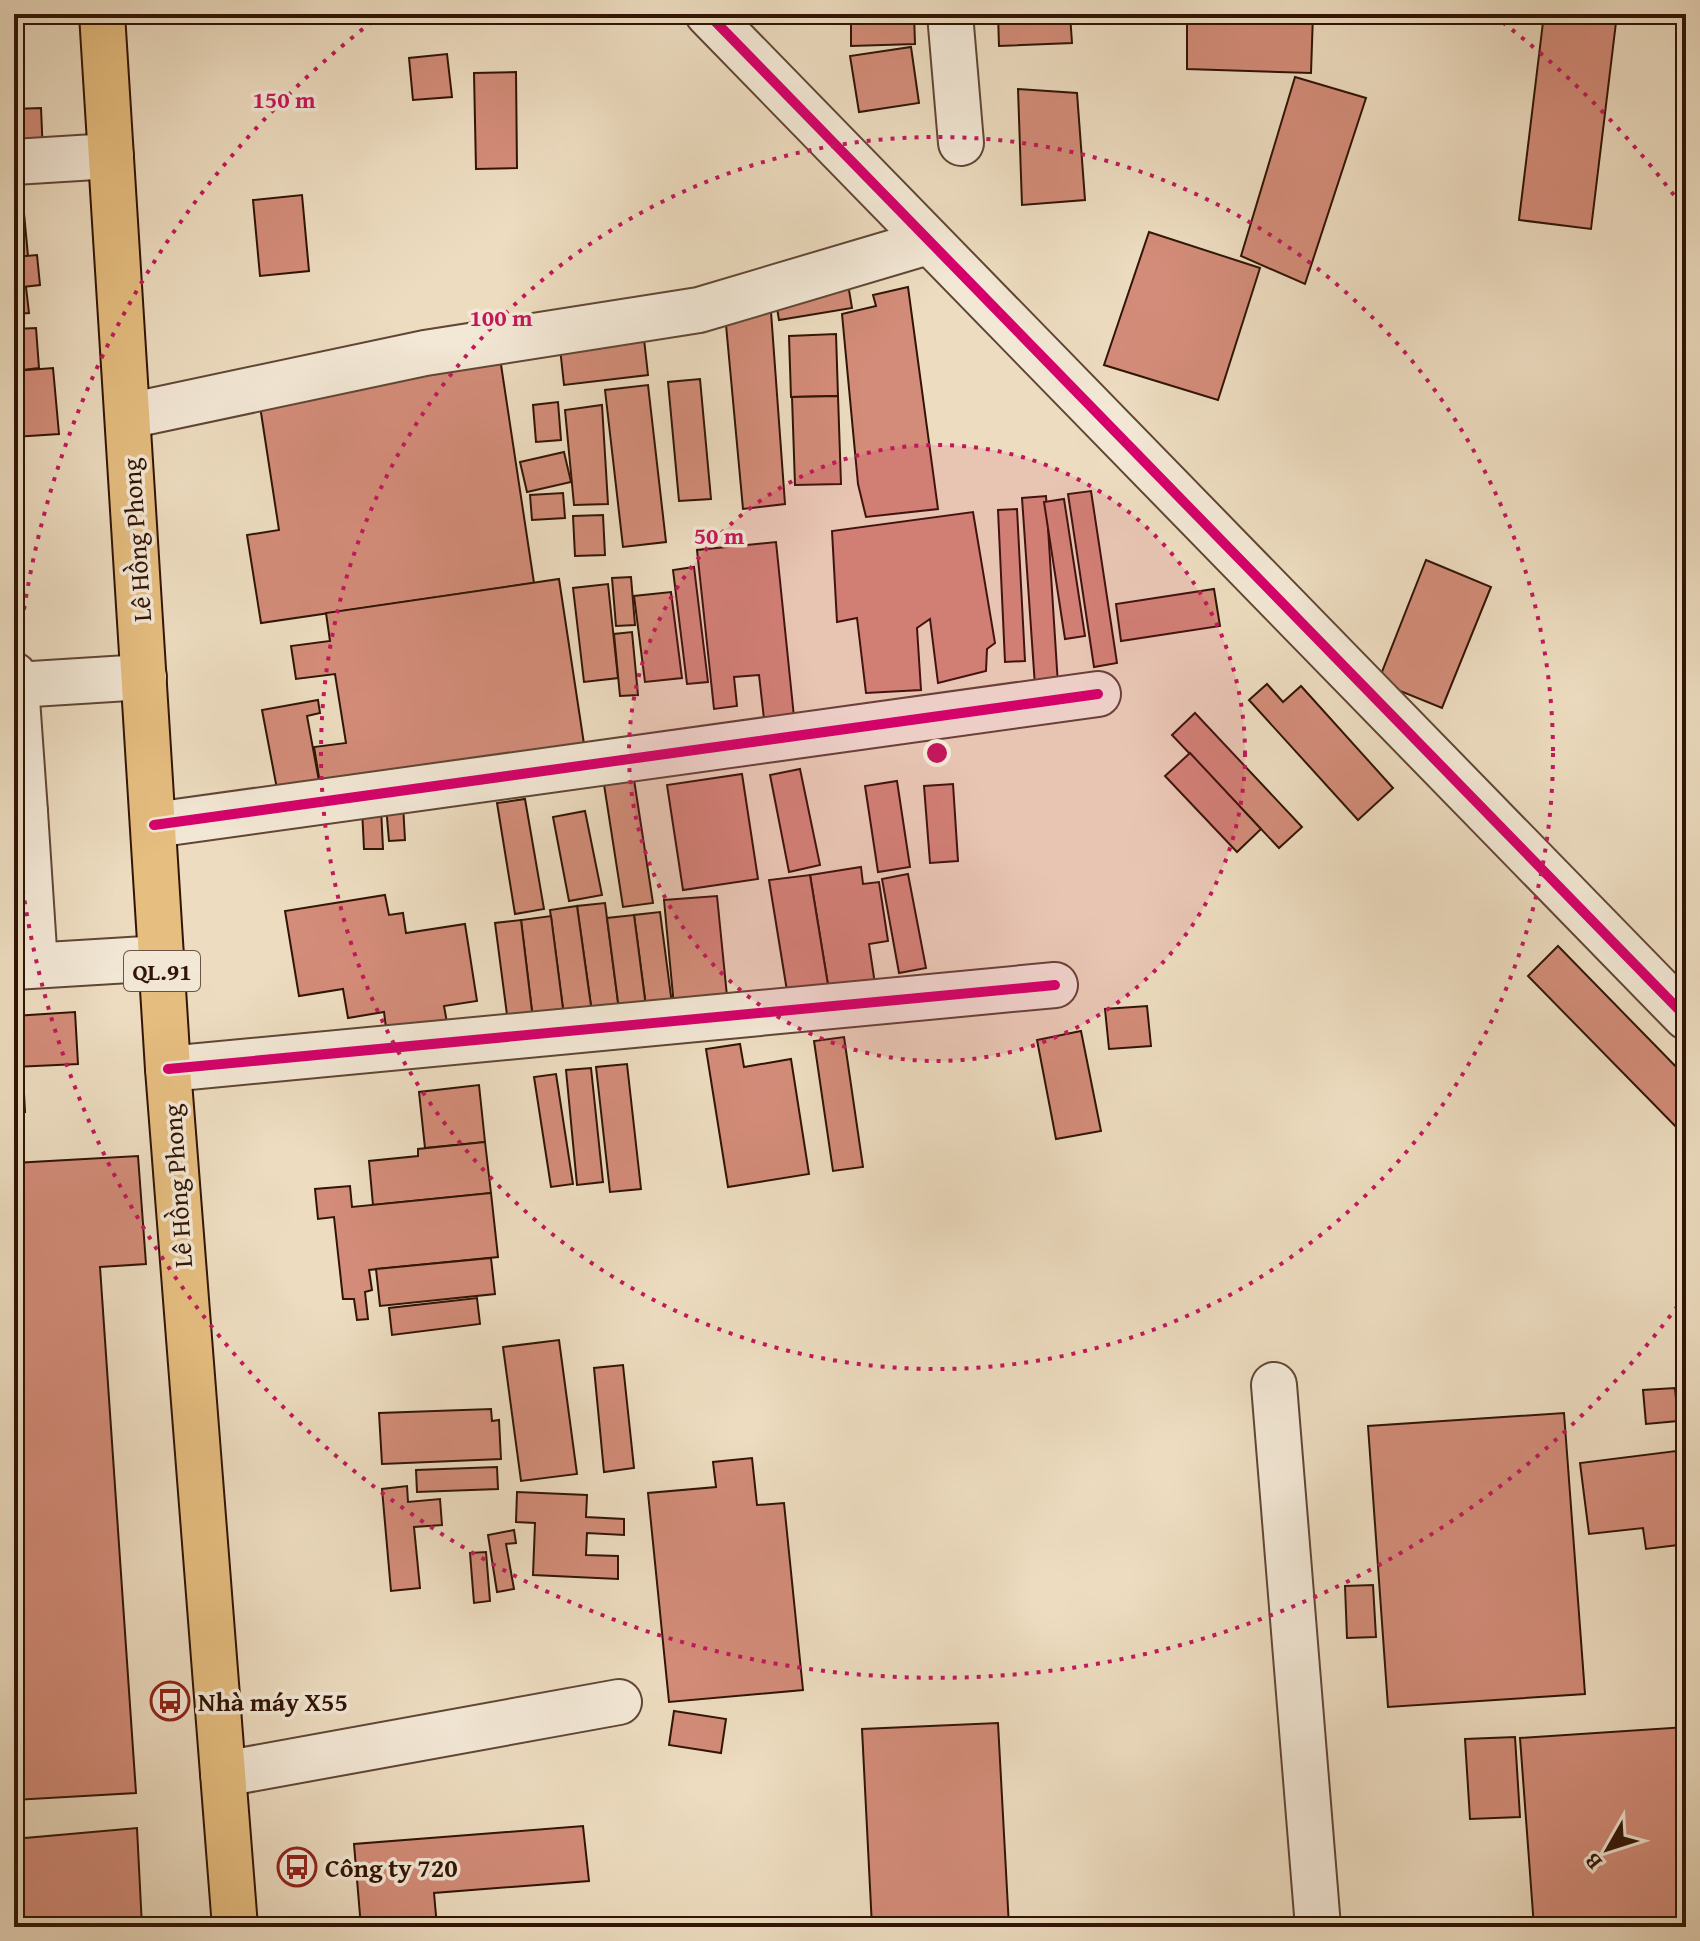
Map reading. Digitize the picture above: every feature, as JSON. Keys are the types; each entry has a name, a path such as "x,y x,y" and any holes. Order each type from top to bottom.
{"highway":[{"name":"Lê Hồng Phong","path":"102,14 168,1069 235,1927"}],"street":[{"path":"708,14 1686,1017"},
{"path":"950,14 961,143"},
{"path":"14,162 111,156"},
{"path":"128,416 425,353 699,310 928,242"},
{"path":"144,677 15,680 24,966 162,958"},
{"path":"154,825 1098,694"},
{"path":"168,1069 1055,985"},
{"path":"1274,1385 1318,1927"},
{"path":"223,1774 619,1702"}],"building":[{"path":"851,14 914,14 915,44 851,46"},
{"path":"998,14 1070,14 1072,43 999,46"},
{"path":"1187,14 1313,14 1311,73 1187,69"},
{"path":"1544,14 1617,14 1591,229 1519,220"},
{"path":"911,47 919,103 859,112 850,56"},
{"path":"447,54 452,97 413,100 409,58"},
{"path":"516,72 517,168 476,169 474,73"},
{"path":"1295,77 1366,98 1305,284 1241,256"},
{"path":"1018,89 1077,93 1085,200 1022,205"},
{"path":"41,108 43,154 14,155 14,109"},
{"path":"22,192 25,224 14,225 14,193"},
{"path":"302,195 309,271 260,276 253,200"},
{"path":"25,224 28,256 14,257 14,225"},
{"path":"1149,232 1260,268 1218,400 1104,365"},
{"path":"37,255 40,285 14,288 14,257"},
{"path":"848,284 852,308 779,320 775,296"},
{"path":"26,287 29,313 14,314 14,288"},
{"path":"908,287 938,509 866,517 858,484 842,314 876,306 873,295"},
{"path":"771,312 785,504 743,509 725,314"},
{"path":"36,328 39,368 14,371 14,329"},
{"path":"836,334 838,396 791,397 789,336"},
{"path":"644,339 648,375 564,385 560,348"},
{"path":"500,358 534,583 261,623 247,535 279,530 258,393"},
{"path":"53,368 59,434 14,437 14,371"},
{"path":"700,379 711,499 679,501 668,382"},
{"path":"648,385 666,542 623,547 605,390"},
{"path":"838,396 841,484 795,485 792,397"},
{"path":"558,402 561,440 536,442 533,405"},
{"path":"602,405 608,504 574,505 565,410"},
{"path":"564,452 571,482 527,492 520,462"},
{"path":"1091,491 1117,663 1094,667 1068,494"},
{"path":"563,493 565,518 532,520 530,495"},
{"path":"1046,496 1058,685 1035,686 1022,498"},
{"path":"1064,499 1085,636 1065,639 1044,502"},
{"path":"1017,509 1025,661 1005,662 998,510"},
{"path":"973,512 995,643 987,649 986,671 938,683 930,619 917,628 921,690 866,693 857,618 837,622 832,531"},
{"path":"603,515 605,555 575,556 573,516"},
{"path":"776,542 794,717 764,719 759,675 734,677 737,706 714,709 697,550"},
{"path":"1426,560 1491,587 1442,708 1378,682"},
{"path":"694,567 708,682 687,684 673,570"},
{"path":"631,577 635,625 616,626 612,578"},
{"path":"559,579 584,744 320,783 314,747 346,743 335,674 296,679 291,646 330,641 326,613"},
{"path":"608,584 618,678 584,682 573,588"},
{"path":"1214,589 1220,626 1121,641 1116,604"},
{"path":"671,592 682,678 645,682 634,596"},
{"path":"632,632 638,695 620,696 614,634"},
{"path":"1267,684 1283,702 1301,686 1393,788 1358,820 1249,700"},
{"path":"318,700 320,713 307,716 319,781 277,789 262,710"},
{"path":"1195,713 1302,827 1279,848 1172,735"},
{"path":"1190,753 1261,829 1237,852 1165,776"},
{"path":"800,769 820,865 789,872 770,775"},
{"path":"633,773 653,903 623,907 603,778"},
{"path":"742,774 758,879 683,890 667,785"},
{"path":"897,781 910,867 878,872 865,786"},
{"path":"953,784 958,861 930,863 924,786"},
{"path":"525,799 544,909 515,914 497,803"},
{"path":"403,804 405,840 389,841 386,806"},
{"path":"381,808 383,849 364,849 362,809"},
{"path":"585,811 602,895 569,901 553,817"},
{"path":"861,867 863,884 879,882 888,941 869,944 875,984 829,991 810,875"},
{"path":"908,874 926,968 899,973 882,879"},
{"path":"810,875 829,991 788,997 769,880"},
{"path":"385,895 389,915 403,913 406,933 465,924 477,1001 444,1006 449,1034 386,1028 384,1012 348,1018 343,989 299,996 285,911"},
{"path":"717,896 728,1006 675,1017 664,900"},
{"path":"605,903 620,1017 593,1020 577,906"},
{"path":"577,906 593,1020 565,1024 550,910"},
{"path":"660,912 672,1004 646,1007 634,915"},
{"path":"634,915 646,1007 619,1010 607,918"},
{"path":"551,916 565,1024 534,1028 521,920"},
{"path":"521,920 534,1028 509,1030 495,923"},
{"path":"1558,946 1686,1077 1686,1137 1528,976"},
{"path":"1147,1006 1151,1046 1109,1049 1105,1009"},
{"path":"75,1012 78,1064 14,1067 14,1016"},
{"path":"1081,1031 1101,1131 1056,1139 1037,1040"},
{"path":"844,1037 863,1167 833,1171 814,1041"},
{"path":"740,1044 744,1067 791,1059 809,1174 728,1187 706,1049"},
{"path":"627,1064 641,1189 610,1192 596,1067"},
{"path":"591,1068 603,1182 577,1185 566,1070"},
{"path":"556,1074 573,1184 551,1187 534,1077"},
{"path":"14,1075 23,1075 25,1112 14,1112"},
{"path":"479,1085 485,1142 425,1148 419,1092"},
{"path":"485,1142 491,1193 373,1205 369,1161 418,1156 418,1149"},
{"path":"138,1156 146,1264 100,1267 136,1793 14,1800 14,1163"},
{"path":"350,1186 352,1207 491,1193 498,1257 369,1270 372,1290 365,1292 368,1319 357,1320 354,1299 343,1299 334,1217 318,1219 315,1189"},
{"path":"491,1258 495,1294 380,1306 376,1269"},
{"path":"477,1298 480,1324 392,1335 389,1308"},
{"path":"559,1340 577,1474 521,1481 503,1347"},
{"path":"623,1365 634,1468 604,1472 594,1368"},
{"path":"1675,1388 1678,1421 1646,1424 1643,1390"},
{"path":"1686,1400 1686,1544 1646,1549 1643,1528 1589,1534 1580,1463 1685,1450 1679,1401"},
{"path":"491,1409 492,1421 499,1420 501,1459 382,1464 379,1413"},
{"path":"1564,1413 1585,1694 1388,1707 1368,1426"},
{"path":"752,1458 757,1505 784,1503 803,1690 669,1702 648,1493 716,1487 713,1462"},
{"path":"497,1467 498,1489 417,1492 416,1470"},
{"path":"407,1486 408,1502 440,1499 442,1525 414,1527 420,1588 391,1591 382,1489"},
{"path":"517,1492 587,1495 586,1517 624,1519 624,1535 587,1533 586,1555 618,1556 618,1579 533,1575 535,1523 516,1522"},
{"path":"514,1530 516,1543 506,1544 514,1589 497,1592 488,1535"},
{"path":"486,1552 490,1601 474,1603 470,1553"},
{"path":"1373,1585 1376,1637 1347,1638 1345,1586"},
{"path":"674,1711 726,1719 721,1753 669,1745"},
{"path":"998,1723 1009,1927 872,1927 862,1729"},
{"path":"1686,1727 1686,1927 1534,1927 1520,1738"},
{"path":"1515,1737 1520,1817 1470,1819 1465,1739"},
{"path":"583,1826 589,1881 434,1893 437,1927 361,1927 354,1844"},
{"path":"137,1828 142,1927 14,1927 14,1839"}],"cycle path":[{"path":"708,14 1686,1017"},
{"path":"154,825 1098,694"},
{"path":"168,1069 1055,985"}],"place":[{"name":"Nhà máy X55","path":"170,1701"},
{"name":"Công ty 720","path":"297,1867"}]}
